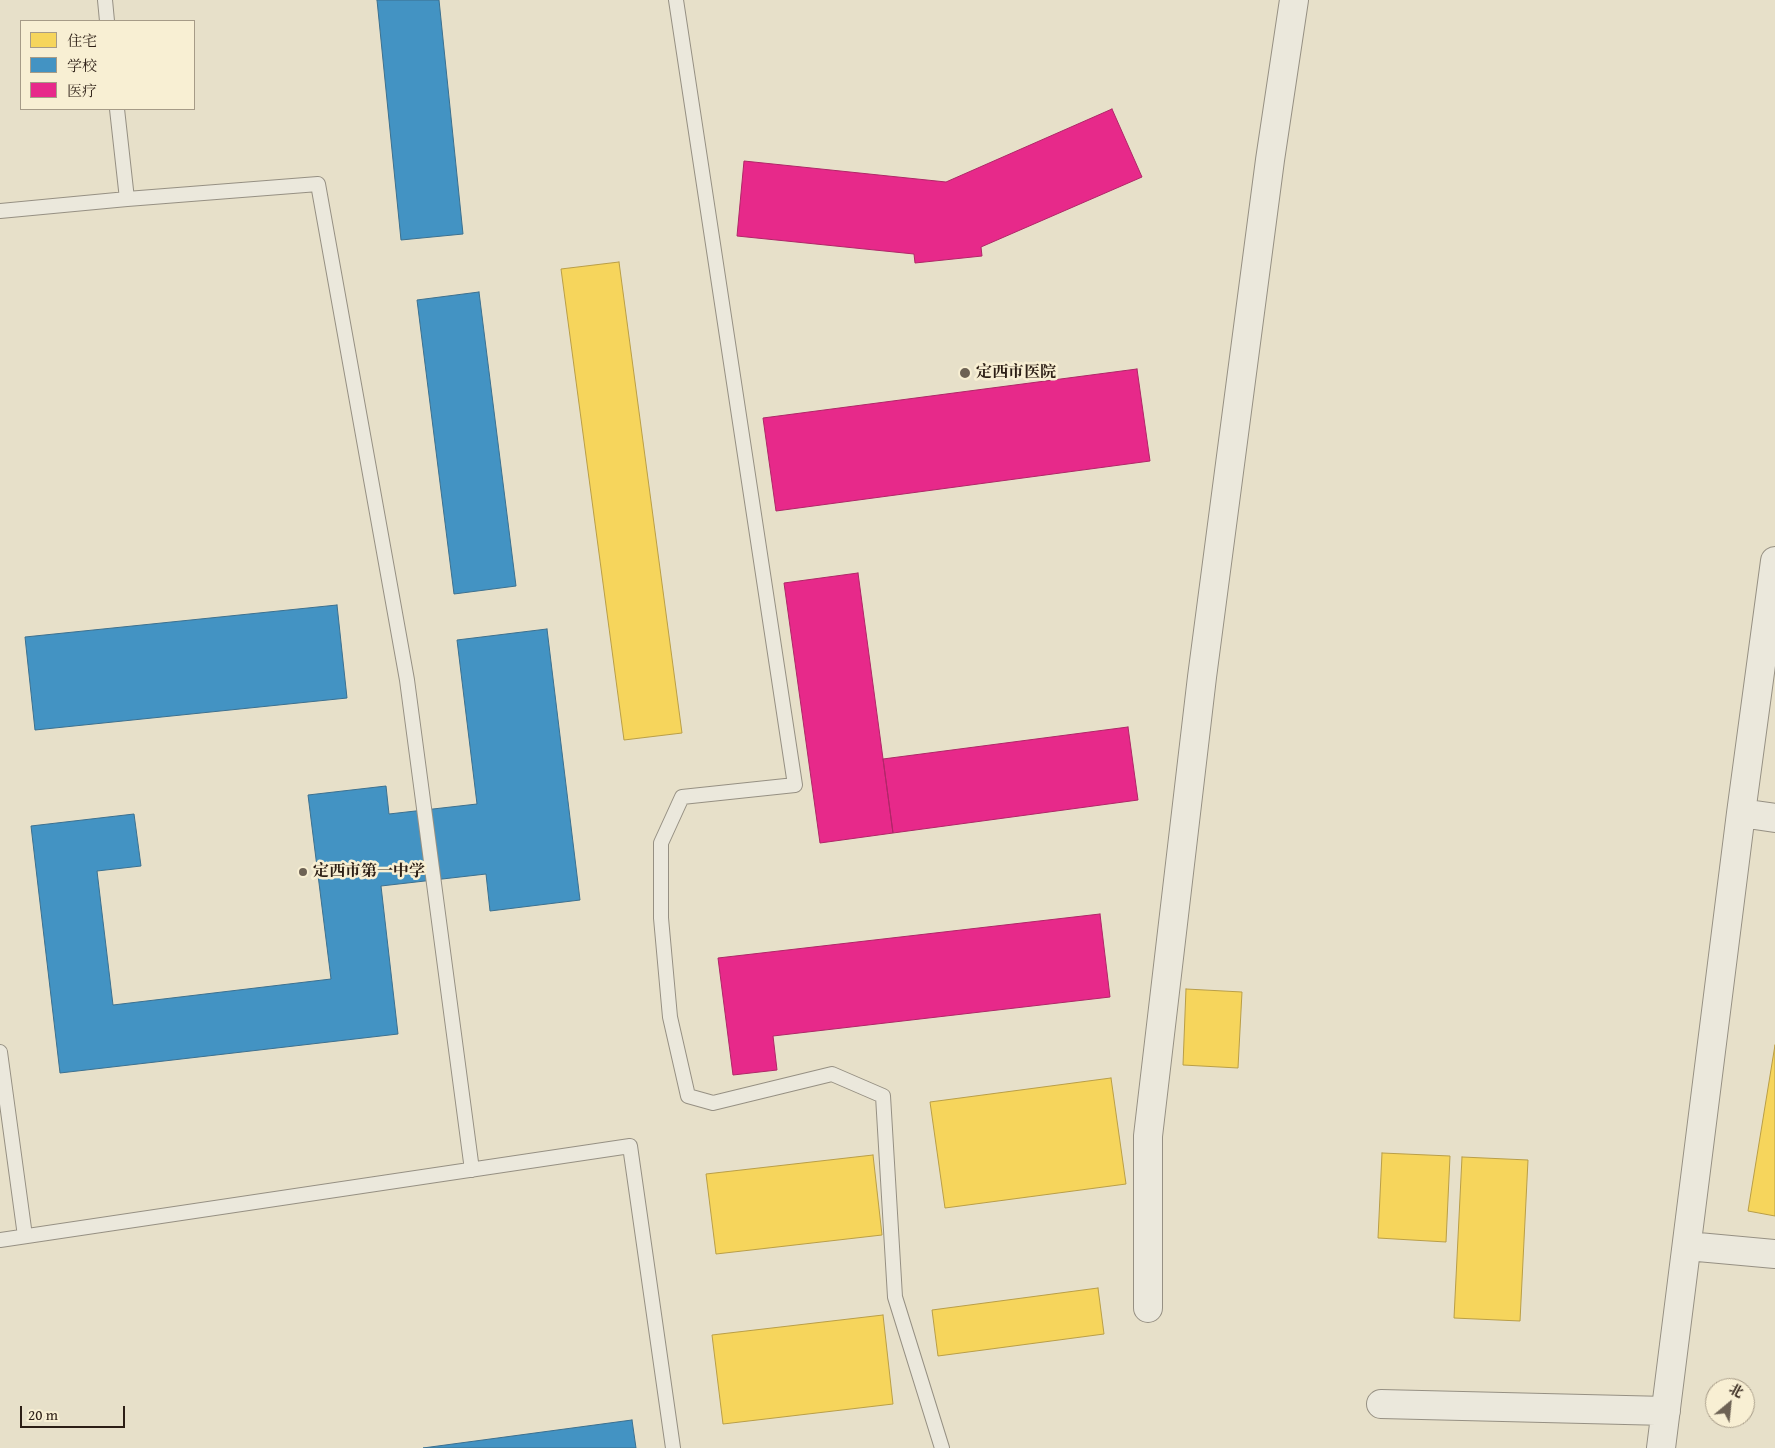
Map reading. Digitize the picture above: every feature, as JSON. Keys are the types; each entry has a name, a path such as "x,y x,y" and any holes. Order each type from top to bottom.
{"street":[{"path":"1148,1308 1148,1136 1206,648 1270,160 1294,0"},
{"path":"1661,1448 1741,813 1775,561"},
{"path":"1741,813 1775,818"},
{"path":"1687,1246 1775,1254"},
{"path":"1381,1404 1666,1411"}],"lane":[{"path":"105,0 107,20"},
{"path":"676,0 795,785 682,797 661,843 662,918 670,1017 688,1096 713,1103 832,1074 884,1096 895,1297 942,1448"},
{"path":"117,110 127,199"},
{"path":"0,212 127,199 318,184 407,680 472,1170"},
{"path":"0,1052 25,1236"},
{"path":"0,1240 630,1146 673,1448"}],"building: 住宅":[{"path":"619,262 682,733 624,740 561,269"},
{"path":"1186,989 1242,992 1238,1068 1183,1065"},
{"path":"1775,1045 1775,1216 1748,1211"},
{"path":"1111,1078 1126,1184 945,1208 930,1102"},
{"path":"1382,1153 1450,1156 1446,1242 1378,1238"},
{"path":"873,1155 882,1235 716,1254 706,1174"},
{"path":"1462,1157 1528,1160 1520,1321 1454,1318"},
{"path":"1098,1288 1104,1334 938,1356 932,1310"},
{"path":"883,1315 893,1404 723,1424 712,1335"}],"building: 学校":[{"path":"377,0 439,0 463,234 401,240"},
{"path":"479,292 516,586 454,594 417,300"},
{"path":"337,605 347,698 35,730 25,637"},
{"path":"547,629 580,900 490,911 486,874 381,886 398,1034 60,1073 31,826 134,814 141,866 97,871 113,1005 331,979 308,795 386,786 389,814 477,804 457,640"},
{"path":"632,1420 636,1448 423,1448"}],"building: 医疗":[{"path":"1112,109 1142,177 981,247 982,256 915,263 914,254 737,236 744,161 946,182"},
{"path":"1137,369 1150,461 776,511 763,418"},
{"path":"858,573 893,833 820,843 784,583"},
{"path":"1128,727 1138,800 893,833 883,759"},
{"path":"1100,914 1110,997 773,1036 777,1070 733,1075 718,958"}],"place":[{"name":"定西市医院","path":"965,373"},
{"name":"定西市第一中学","path":"303,872"}]}
